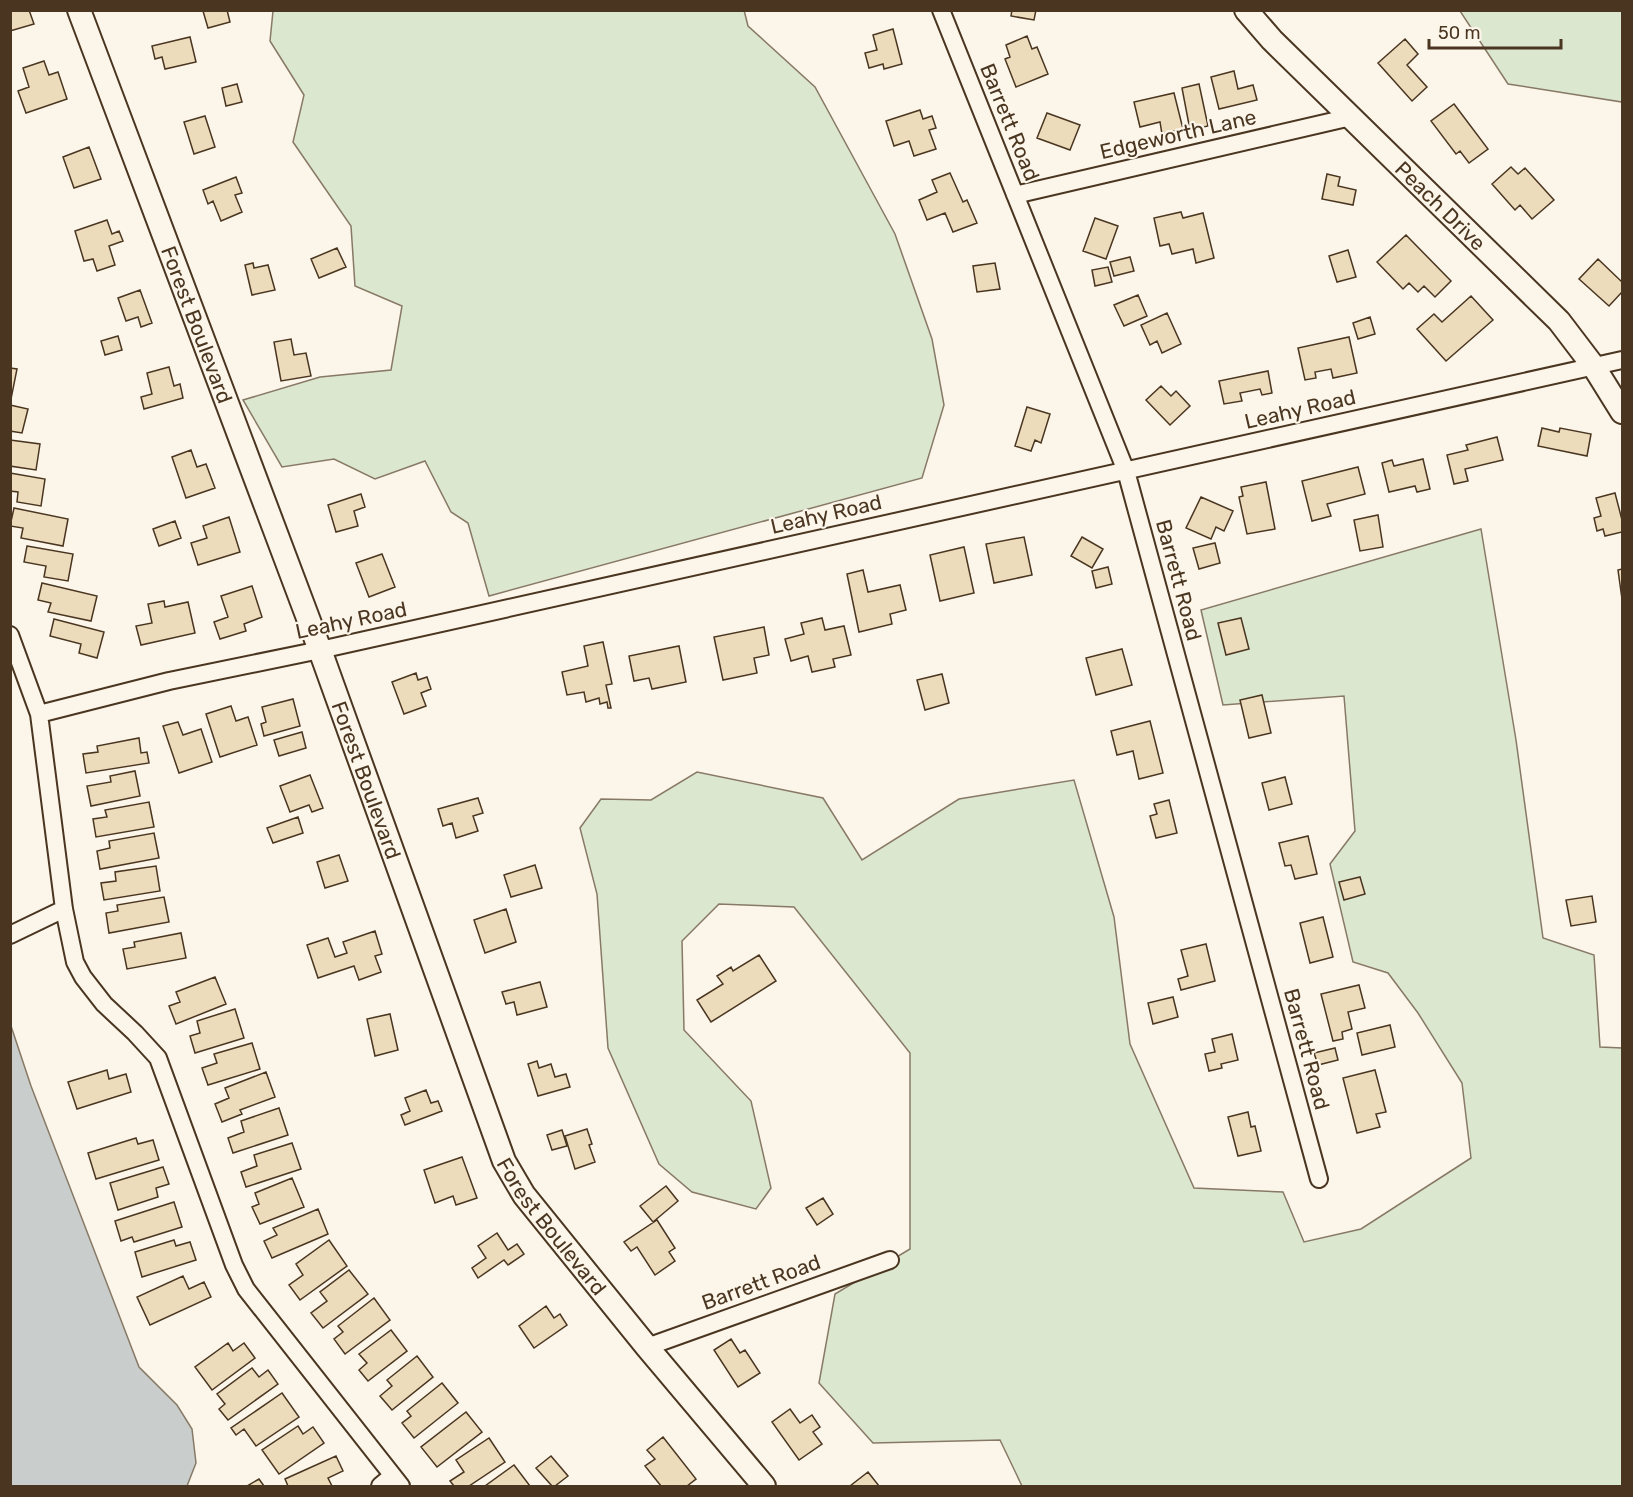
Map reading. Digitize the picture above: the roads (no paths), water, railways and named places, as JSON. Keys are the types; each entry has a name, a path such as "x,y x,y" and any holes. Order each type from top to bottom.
{"street":[{"name":"Forest Boulevard","path":"79,10 320,650 504,1161 524,1195 647,1347 764,1486"},
{"name":"Barrett Road","path":"941,10 1126,471 1319,1179"},
{"name":"Peach Drive","path":"1246,10 1272,40 1559,321 1594,367 1623,412"},
{"name":"Edgeworth Lane","path":"1015,195 1351,117"},
{"name":"Leahy Road","path":"39,714 169,681 320,650 1623,360"},
{"path":"10,635 39,714 64,909 75,962 83,977 104,1004 158,1058 234,1264 246,1289 391,1483"},
{"path":"10,935 64,909"},
{"name":"Barrett Road","path":"647,1347 890,1260"}]}
